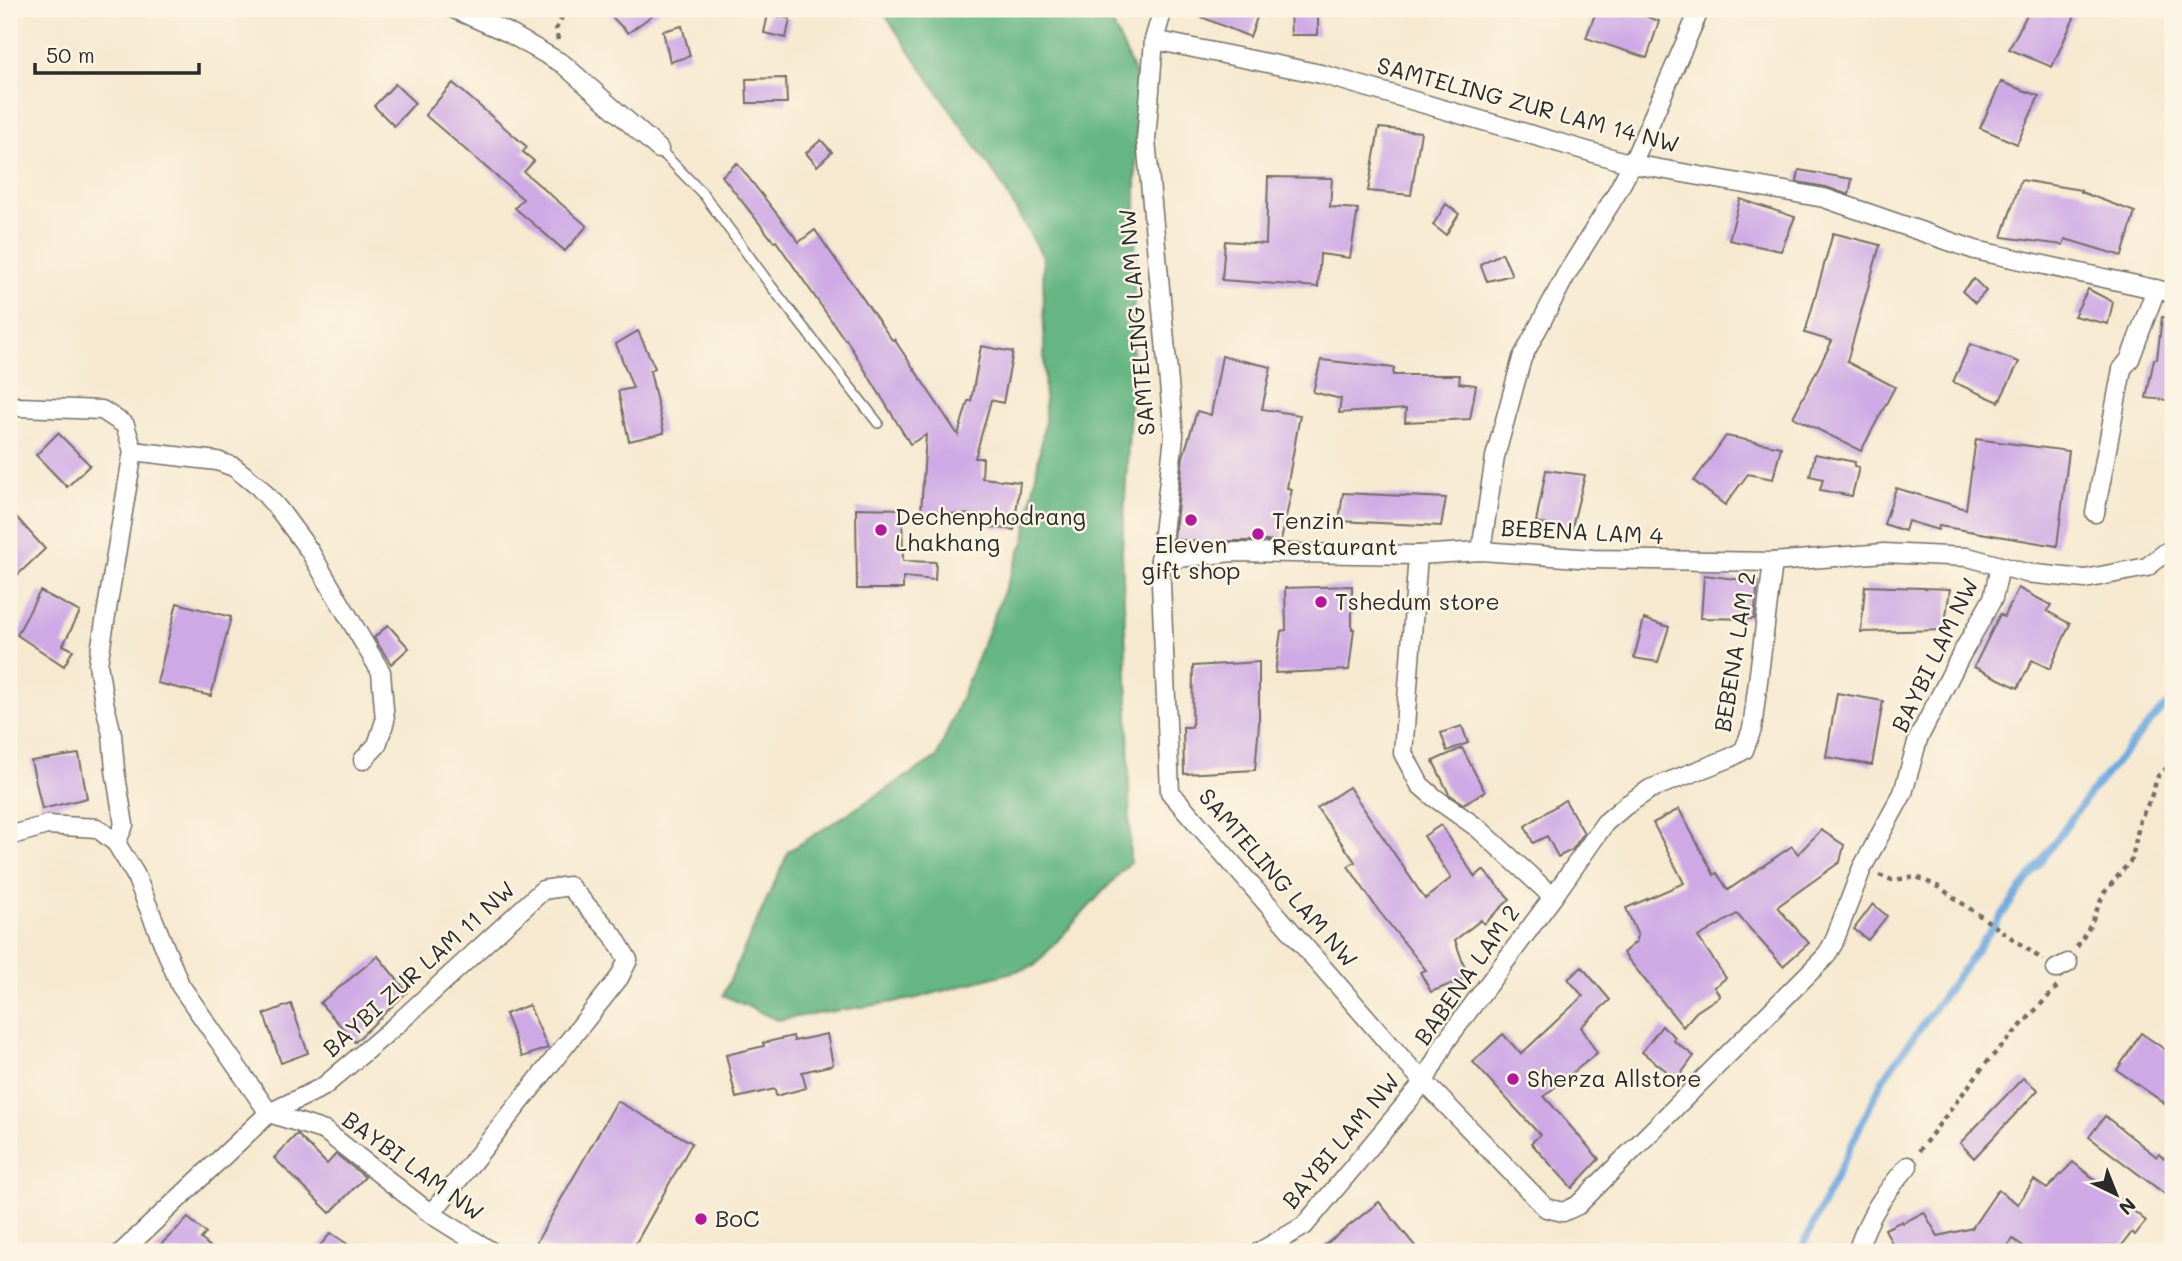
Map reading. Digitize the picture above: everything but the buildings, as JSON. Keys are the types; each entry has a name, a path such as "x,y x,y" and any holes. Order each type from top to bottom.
{"street":[{"path":"454,9 507,32 563,64 659,149"},
{"name":"SAMTELING LAM NW","path":"1163,9 1154,40 1146,140 1174,436 1160,560 1171,792 1424,1082 1546,1208 1563,1212 1578,1205 1825,957 1833,944 1867,860"},
{"path":"1482,551 1495,457 1521,358 1566,275 1632,164 1700,9"},
{"name":"SAMTELING ZUR LAM 14 NW","path":"1154,40 1321,74 1632,164 1824,198 1975,250 2164,291"},
{"path":"2095,513 2122,369 2130,359 2164,291"},
{"path":"9,404 19,407 102,410 125,425 133,451 99,663 104,702 113,734 115,770 124,825 116,843"},
{"path":"133,451 216,461 234,467 259,486 280,511 309,550 381,672 385,721 377,745 363,760"},
{"name":"BAYBI LAM NW","path":"1867,860 1903,793 1919,739 1993,598 2000,567 2026,573 2085,579 2147,567 2173,547"},
{"name":"BEBENA LAM 4","path":"1160,560 1232,552 1418,555 1482,551 1593,559 1773,562 1884,553 1968,557 2000,567"},
{"path":"1418,555 1403,753 1420,785 1479,829 1553,897"},
{"name":"BEBENA LAM 2","path":"1553,897 1605,823 1625,806 1650,789 1745,750 1752,729 1773,562"},
{"path":"9,836 47,825 97,828 116,843 135,874 180,985 269,1113 122,1252"},
{"name":"BAYBI ZUR LAM 11 NW","path":"269,1113 323,1087 395,1026 543,890 569,886 613,935 628,960 619,978 431,1214"},
{"name":"BABENA LAM 2","path":"1424,1082 1446,1041 1553,897"},
{"name":"BAYBI LAM NW","path":"1259,1252 1304,1226 1424,1082"},
{"name":"BAYBI LAM NW","path":"269,1113 325,1131 431,1214 492,1252"},
{"path":"1857,1252 1865,1228 1882,1196 1908,1166"}],"lane":[{"path":"659,149 704,195 878,424"}],"path":[{"path":"563,64 556,29 566,9"},
{"path":"1908,1166 1986,1063 2057,987 2062,966 2089,928 2104,893 2132,859 2140,820 2158,776 2173,762"},
{"path":"1867,860 1892,880 1917,877 1939,887 2062,966"}],"green space":[{"path":"881,9 1106,9 1136,76 1132,376 1122,551 1130,862 1034,966 913,999 777,1020 723,995 789,851 937,757 1025,539 1045,421 1043,257 1000,182"}],"waterway":[{"path":"1800,1252 1883,1079 2091,792 2160,711 2173,701"}],"place":[{"name":"Eleven gift shop","path":"1191,520"},
{"name":"Dechenphodrang Lhakhang","path":"881,530"},
{"name":"Tenzin Restaurant","path":"1258,534"},
{"name":"Tshedum store","path":"1321,602"},
{"name":"Sherza Allstore","path":"1513,1079"},
{"name":"BoC","path":"701,1219"}]}
